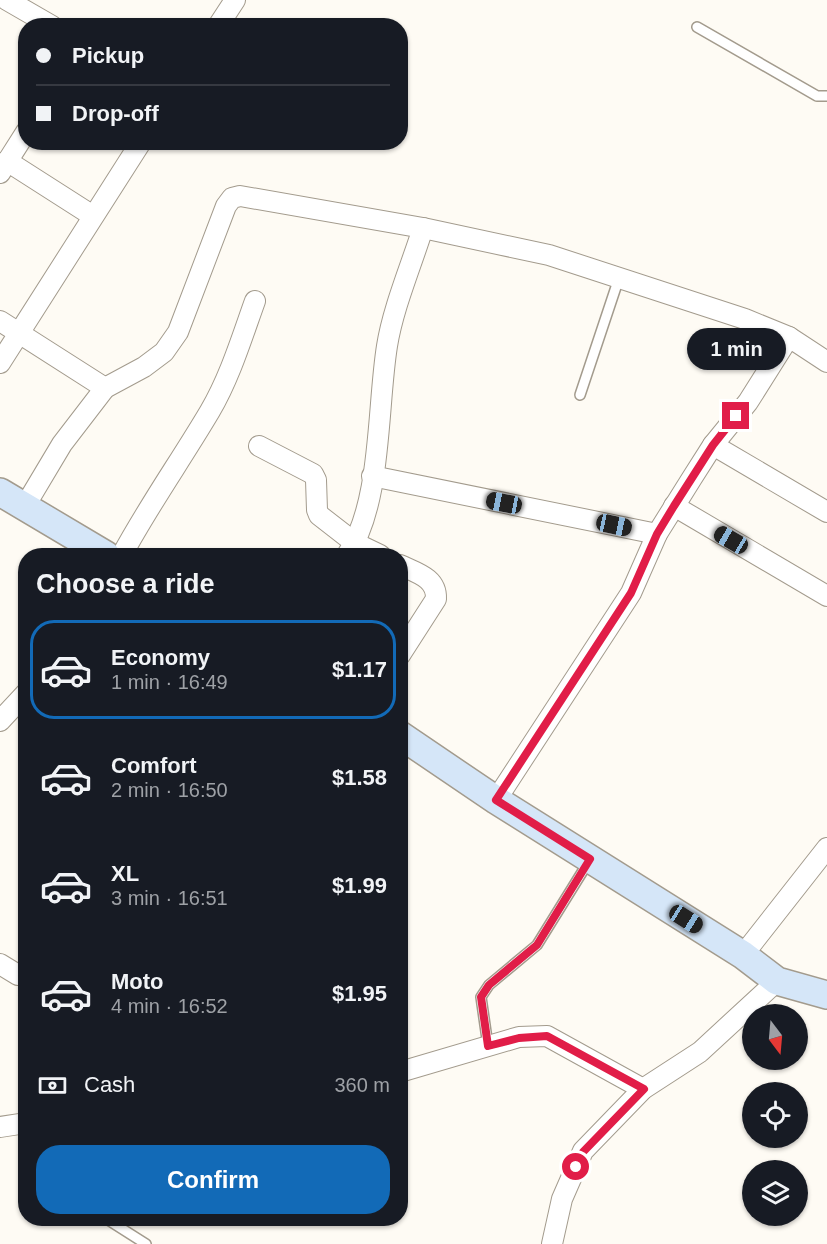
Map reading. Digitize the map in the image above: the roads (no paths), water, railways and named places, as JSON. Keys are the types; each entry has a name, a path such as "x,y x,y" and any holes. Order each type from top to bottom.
{"street":[{"path":"224,18 236,0"},
{"path":"9,1 38,18"},
{"path":"18,145 4,167 93,216"},
{"path":"0,363 21,334 136,150"},
{"path":"24,506 62,444 105,388 144,367 164,351 178,332 226,206 232,198 249,197 423,228 549,255 745,319 789,337 827,362"},
{"path":"352,548 362,530 372,476 388,344 423,228"},
{"path":"126,548 153,499 211,409 240,344 255,301"},
{"path":"0,321 105,388"},
{"path":"496,800 631,593 657,534 674,506 713,445 748,402 789,337"},
{"path":"713,445 827,512"},
{"path":"259,446 313,474 316,480 316,510 350,548"},
{"path":"372,476 657,534"},
{"path":"0,492 94,548"},
{"path":"674,506 827,596"},
{"path":"408,569 428,578 436,590 436,599 408,643"},
{"path":"0,721 18,702"},
{"path":"408,740 496,800 743,955 777,981 827,995"},
{"path":"743,955 827,848"},
{"path":"0,964 18,975"},
{"path":"552,1244 562,1199 583,1152 644,1089 700,1052 777,981"},
{"path":"408,1070 519,1038 547,1036 644,1089"},
{"path":"0,1127 18,1124"}],"lane":[{"path":"698,27 818,96 827,96"},
{"path":"580,395 619,276"},
{"path":"488,1046 481,997 489,985 537,945 590,859"},
{"path":"118,1226 146,1244"}]}
